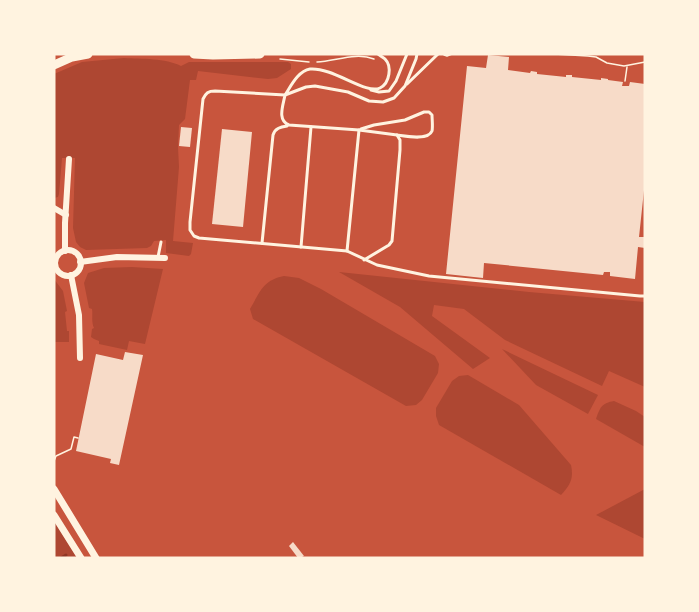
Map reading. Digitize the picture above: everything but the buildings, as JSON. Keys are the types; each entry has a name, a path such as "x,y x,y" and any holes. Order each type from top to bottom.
{"main road":[{"path":"54,65 72,57 88,54"},
{"path":"194,54 213,56 260,54"}],"street":[{"path":"65,251 69,159"},
{"path":"54,208 66,215"},
{"path":"65,251 77,254 80,262 80,267 71,275 63,275 55,266 57,256 65,251"},
{"path":"80,262 117,257 161,257"},
{"path":"71,275 79,315 80,358"},
{"path":"54,489 96,558"},
{"path":"54,515 81,558"}],"lane":[{"path":"369,90 380,88 386,82 390,70 387,60 378,54"},
{"path":"289,125 282,119 285,95 301,73 309,69 328,71 369,90 388,91 396,81 407,54"},
{"path":"405,86 417,54"},
{"path":"438,54 394,98 383,102 315,86 285,95 210,91 205,94 190,230 194,236 347,251 378,265 429,276 645,296"},
{"path":"262,243 274,131 289,125 422,137 432,131 432,115 424,112 405,120 359,130"},
{"path":"301,247 311,127"},
{"path":"347,251 359,130"},
{"path":"364,260 392,241 400,150 400,140 397,135"},
{"path":"161,242 161,257"}],"path":[{"path":"447,56 452,54"},
{"path":"554,54 596,57 607,63 627,66 645,62"},
{"path":"280,59 322,62 357,56 368,57 380,62 387,60"},
{"path":"625,81 627,66"},
{"path":"54,461 55,457 71,449 74,438 78,438"}],"shaded area":[{"path":"124,58 161,60 181,66 189,62 288,62 291,64 291,69 277,78 198,71 196,80 190,80 185,119 179,125 179,167 173,241 193,243 189,256 166,253 166,240 154,241 147,248 86,250 80,247 76,242 73,228 75,158 62,158 59,194 54,198 54,74 82,62"},
{"path":"104,268 163,269 145,344 129,341 127,350 99,344 99,341 91,337 94,328 92,309 89,308 84,283 88,273"},
{"path":"339,272 645,302 645,387 609,371 602,386 505,340 464,309 434,305 432,316 490,358 473,369 400,307"},
{"path":"284,276 299,278 321,289 435,356 439,364 438,373 422,400 416,405 406,406 253,319 250,309 260,292 271,280"},
{"path":"54,279 63,291 69,342 54,342"},
{"path":"502,349 598,395 588,414 536,385"},
{"path":"468,375 519,405 571,465 570,482 561,495 439,425 436,408 452,381 459,376"},
{"path":"614,401 645,417 645,447 596,419 602,406"},
{"path":"645,489 645,539 596,515"},
{"path":"54,521 77,558 54,558"}],"waterway":[{"path":"61,558 66,555"}]}
